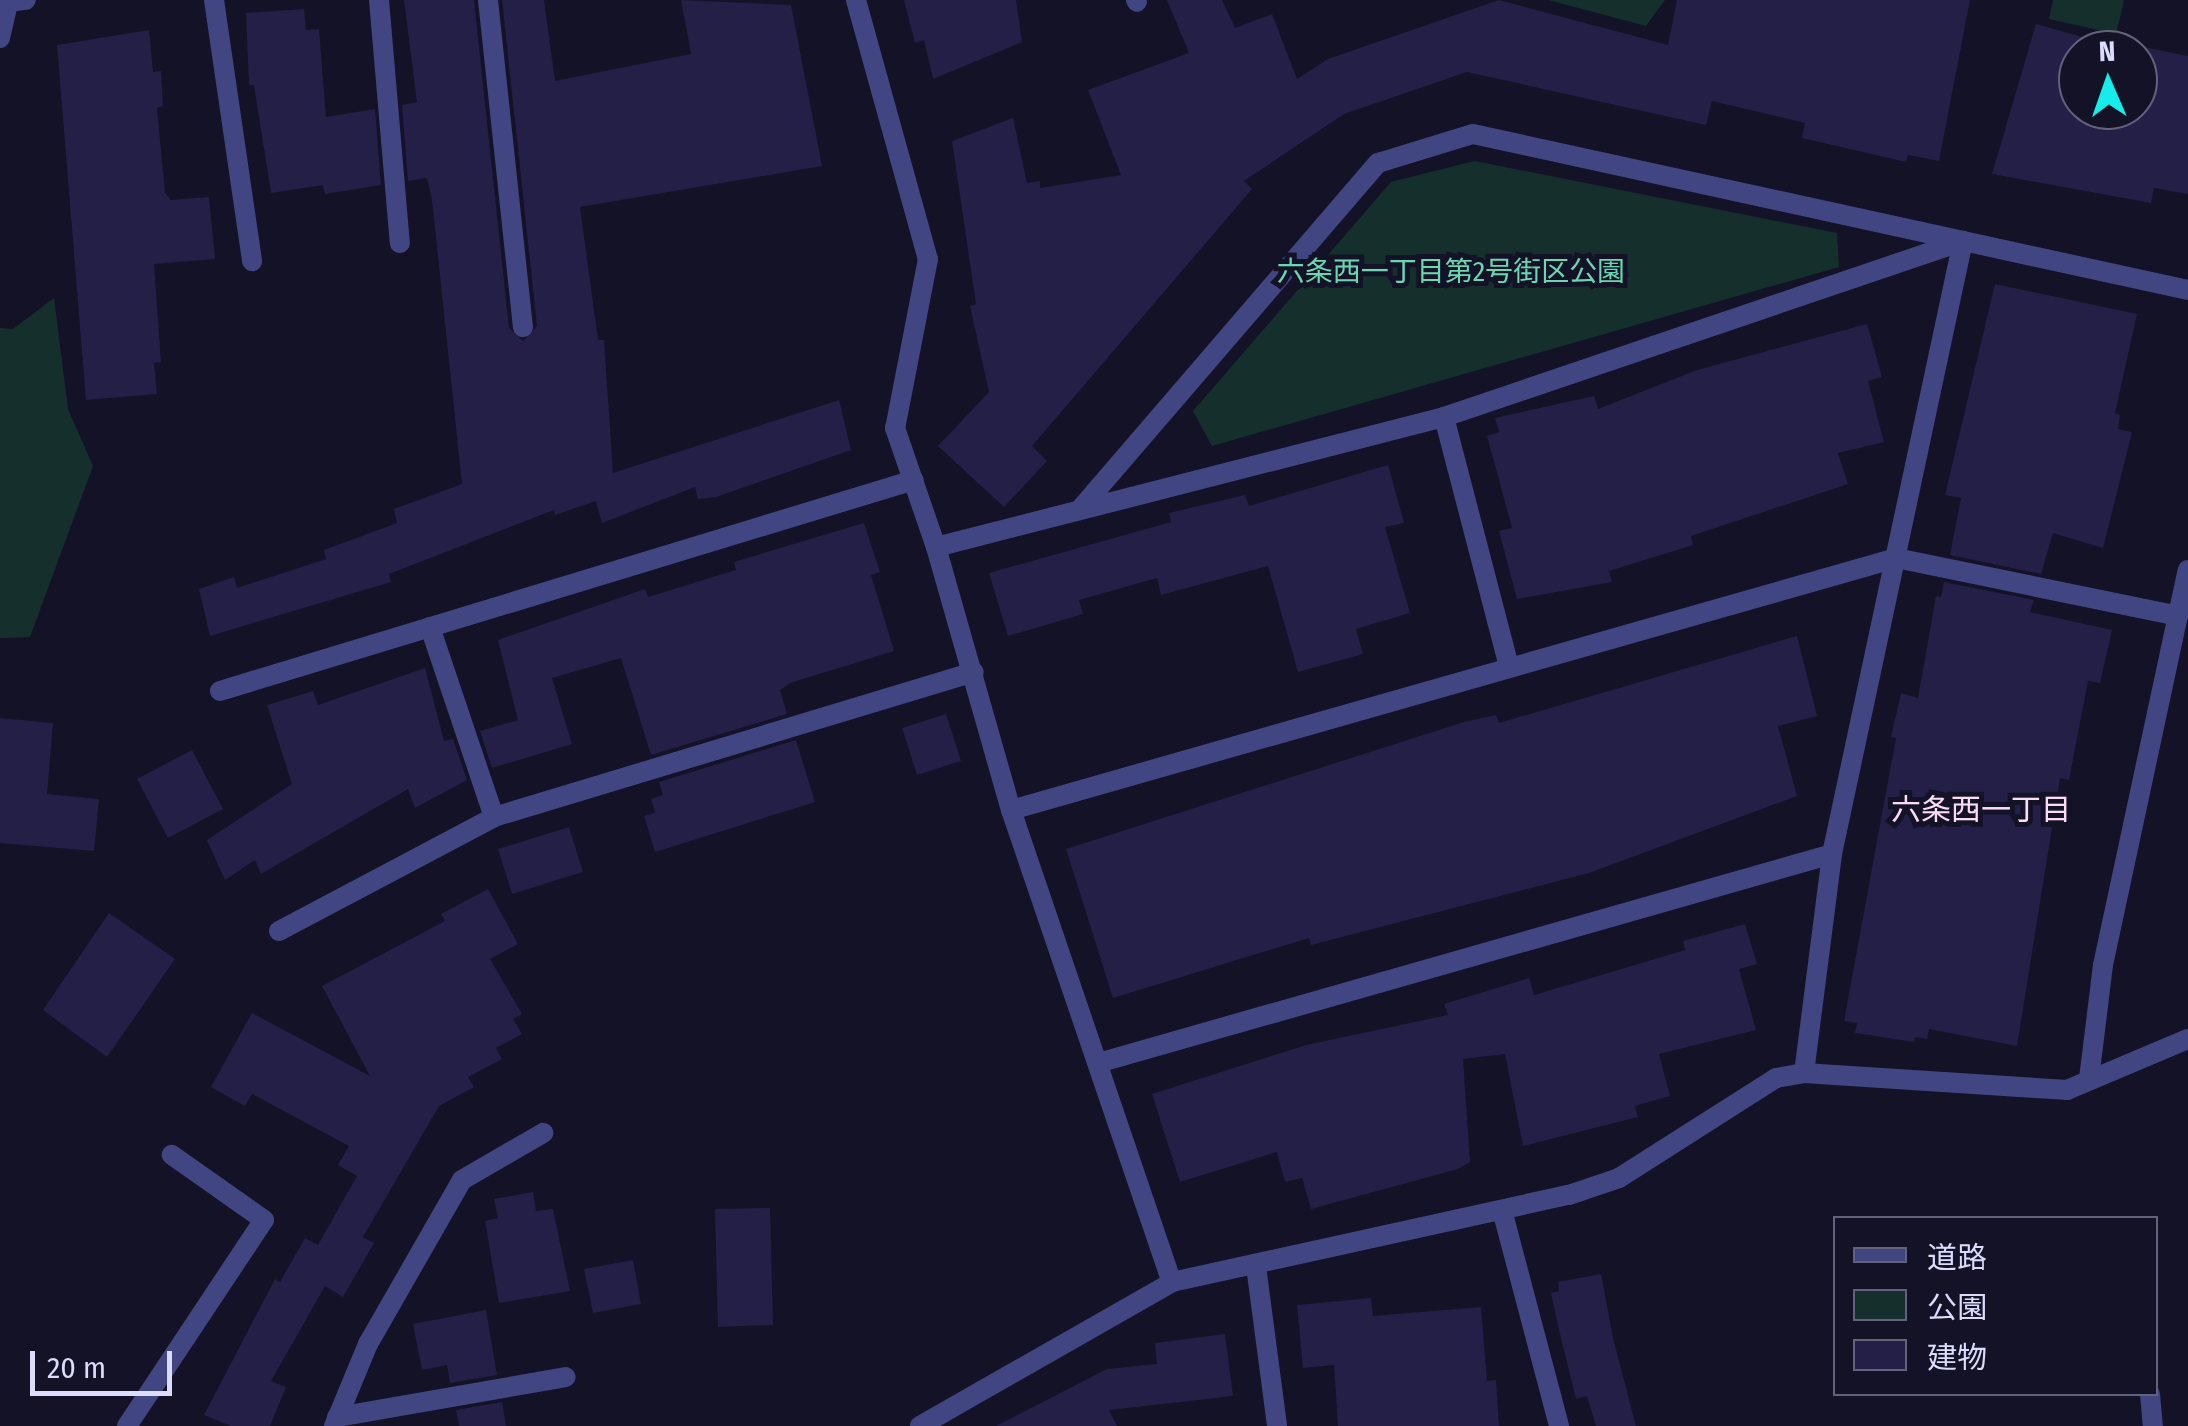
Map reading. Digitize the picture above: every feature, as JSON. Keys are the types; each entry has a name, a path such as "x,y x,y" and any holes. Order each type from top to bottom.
{"street":[{"path":"214,0 252,260"},
{"path":"379,0 400,244"},
{"path":"488,0 523,327"},
{"path":"856,0 928,259 894,428 936,547 1012,810 1172,1282"},
{"path":"0,38 11,2"},
{"path":"1082,507 1378,163 1474,134 2188,290"},
{"path":"936,547 1444,417 1964,242"},
{"path":"1804,1072 1832,854 1964,242"},
{"path":"1444,417 1508,667"},
{"path":"220,691 914,480"},
{"path":"1012,810 1896,558 2178,616"},
{"path":"2089,1079 2103,965 2188,570"},
{"path":"430,627 494,817"},
{"path":"279,931 494,817 974,672"},
{"path":"1098,1063 1832,854"},
{"path":"920,1426 1172,1282 1502,1210 1618,1178 1776,1078 1804,1072 2067,1090 2188,1038"},
{"path":"336,1422 368,1344 462,1180 543,1133"},
{"path":"127,1426 264,1220 172,1155"},
{"path":"1502,1210 1559,1426"},
{"path":"1256,1266 1276,1426"},
{"path":"336,1422 566,1377"},
{"path":"2150,1396 2153,1426"}],"green space":[{"path":"1548,0 1665,0 1646,26"},
{"path":"2053,0 2124,0 2117,30 2098,30 2049,19"},
{"name":"六条西一丁目第2号街区公園","path":"1475,161 1837,233 1839,267 1212,446 1193,411 1391,182"},
{"path":"54,298 68,409 93,466 30,637 0,638 0,328 13,329"}],"building":[{"path":"404,0 474,0 509,328 523,341 537,326 502,0 544,0 555,81 691,54 681,0 791,5 822,166 580,207 598,340 604,340 613,473 839,400 851,450 716,497 698,499 695,487 602,523 596,501 555,515 554,510 389,574 391,582 210,636 199,589 234,577 237,588 326,559 324,550 397,523 394,509 462,484 432,200 427,178 408,181 402,105 417,102"},
{"path":"904,0 1016,0 1022,42 933,79 924,40 915,43"},
{"path":"1167,0 1222,0 1235,28 1272,14 1297,79 1328,59 1499,0 1668,45 1677,0 1970,0 1939,161 1908,155 1906,162 1802,138 1805,123 1712,101 1706,125 1467,72 1344,114 1244,181 1252,189 1032,446 1047,461 1004,507 938,446 989,392 970,306 976,304 952,141 1013,118 1027,183 1040,181 1040,188 1121,175 1088,90 1189,53"},
{"path":"304,9 306,30 319,29 326,117 375,109 381,185 325,194 323,185 271,193 254,85 249,85 246,13"},
{"path":"2036,24 2058,30 2058,130 2158,130 2158,50 2188,56 2188,194 2154,188 2151,203 1992,174"},
{"path":"149,30 153,72 161,71 163,106 157,108 165,193 171,200 209,197 215,259 154,264 161,362 154,363 157,394 86,400 57,45"},
{"path":"1995,284 2137,314 2115,413 2120,415 2118,429 2132,432 2103,548 2053,533 2041,574 1950,555 1961,498 1945,495"},
{"path":"1867,324 1882,377 1868,381 1884,442 1838,453 1848,484 1691,536 1693,545 1609,571 1612,582 1517,599 1499,531 1512,528 1487,436 1499,432 1495,418 1594,396 1598,409 1697,370"},
{"path":"1388,465 1404,523 1385,527 1410,613 1356,629 1363,654 1298,672 1268,566 1161,595 1157,578 1079,600 1083,614 1008,636 989,573 1171,522 1169,513 1245,495 1249,506"},
{"path":"864,523 880,572 871,575 894,651 790,683 780,690 787,714 651,755 621,658 552,678 572,744 492,768 480,731 518,720 498,640 645,589 648,597 736,570 734,562"},
{"path":"1944,582 2034,600 2030,612 2112,630 2100,683 2088,681 2069,780 2060,778 2017,1046 1929,1029 1927,1039 1915,1037 1914,1042 1855,1033 1857,1023 1844,1021 1901,693 1918,698 1936,596 1941,597"},
{"path":"1797,636 1817,716 1778,726 1797,796 1589,873 1311,945 1309,938 1113,998 1066,849 1464,722 1496,715 1499,723"},
{"path":"425,668 444,741 453,739 467,780 415,808 408,789 261,874 255,860 225,880 207,840 292,784 267,705 313,691 318,705"},
{"path":"946,714 961,761 917,775 902,728"},
{"path":"0,718 53,723 47,794 99,799 94,851 0,843"},
{"path":"796,740 815,802 655,852 644,816 655,813 651,799 663,795 659,782"},
{"path":"192,750 223,809 168,838 137,779"},
{"path":"569,827 583,872 512,894 498,849"},
{"path":"488,889 518,944 490,959 522,1014 513,1019 522,1034 496,1048 502,1059 468,1077 474,1087 439,1106 363,1237 374,1243 343,1297 325,1286 271,1381 286,1387 270,1426 231,1426 204,1415 275,1279 280,1282 305,1238 318,1245 357,1176 338,1165 349,1146 252,1094 245,1106 211,1087 252,1013 370,1076 322,986 445,921 441,914"},
{"path":"109,913 175,959 107,1057 43,1010"},
{"path":"1745,924 1757,964 1739,969 1756,1030 1659,1054 1670,1096 1635,1106 1638,1117 1523,1146 1505,1054 1463,1059 1470,1162 1458,1169 1311,1209 1302,1178 1285,1182 1277,1152 1180,1182 1152,1094 1306,1045 1448,1015 1444,1004 1529,978 1534,995 1685,950 1683,941"},
{"path":"533,1192 536,1211 553,1209 570,1291 499,1303 485,1221 498,1218 494,1199"},
{"path":"770,1208 773,1325 718,1327 715,1209"},
{"path":"633,1260 641,1304 593,1313 584,1269"},
{"path":"1601,1274 1636,1426 1596,1426 1587,1396 1576,1399 1559,1330 1551,1293 1559,1291 1558,1282"},
{"path":"1371,1298 1373,1316 1481,1307 1487,1381 1496,1380 1499,1426 1338,1426 1334,1365 1303,1368 1297,1305"},
{"path":"486,1310 497,1375 450,1383 447,1365 422,1370 413,1324"},
{"path":"1225,1334 1233,1396 1109,1410 1117,1426 996,1426 1107,1369 1157,1364 1155,1343"},
{"path":"502,1402 506,1426 459,1426 456,1410"}],"district":[{"name":"六条西一丁目","path":"1981,810"}]}
